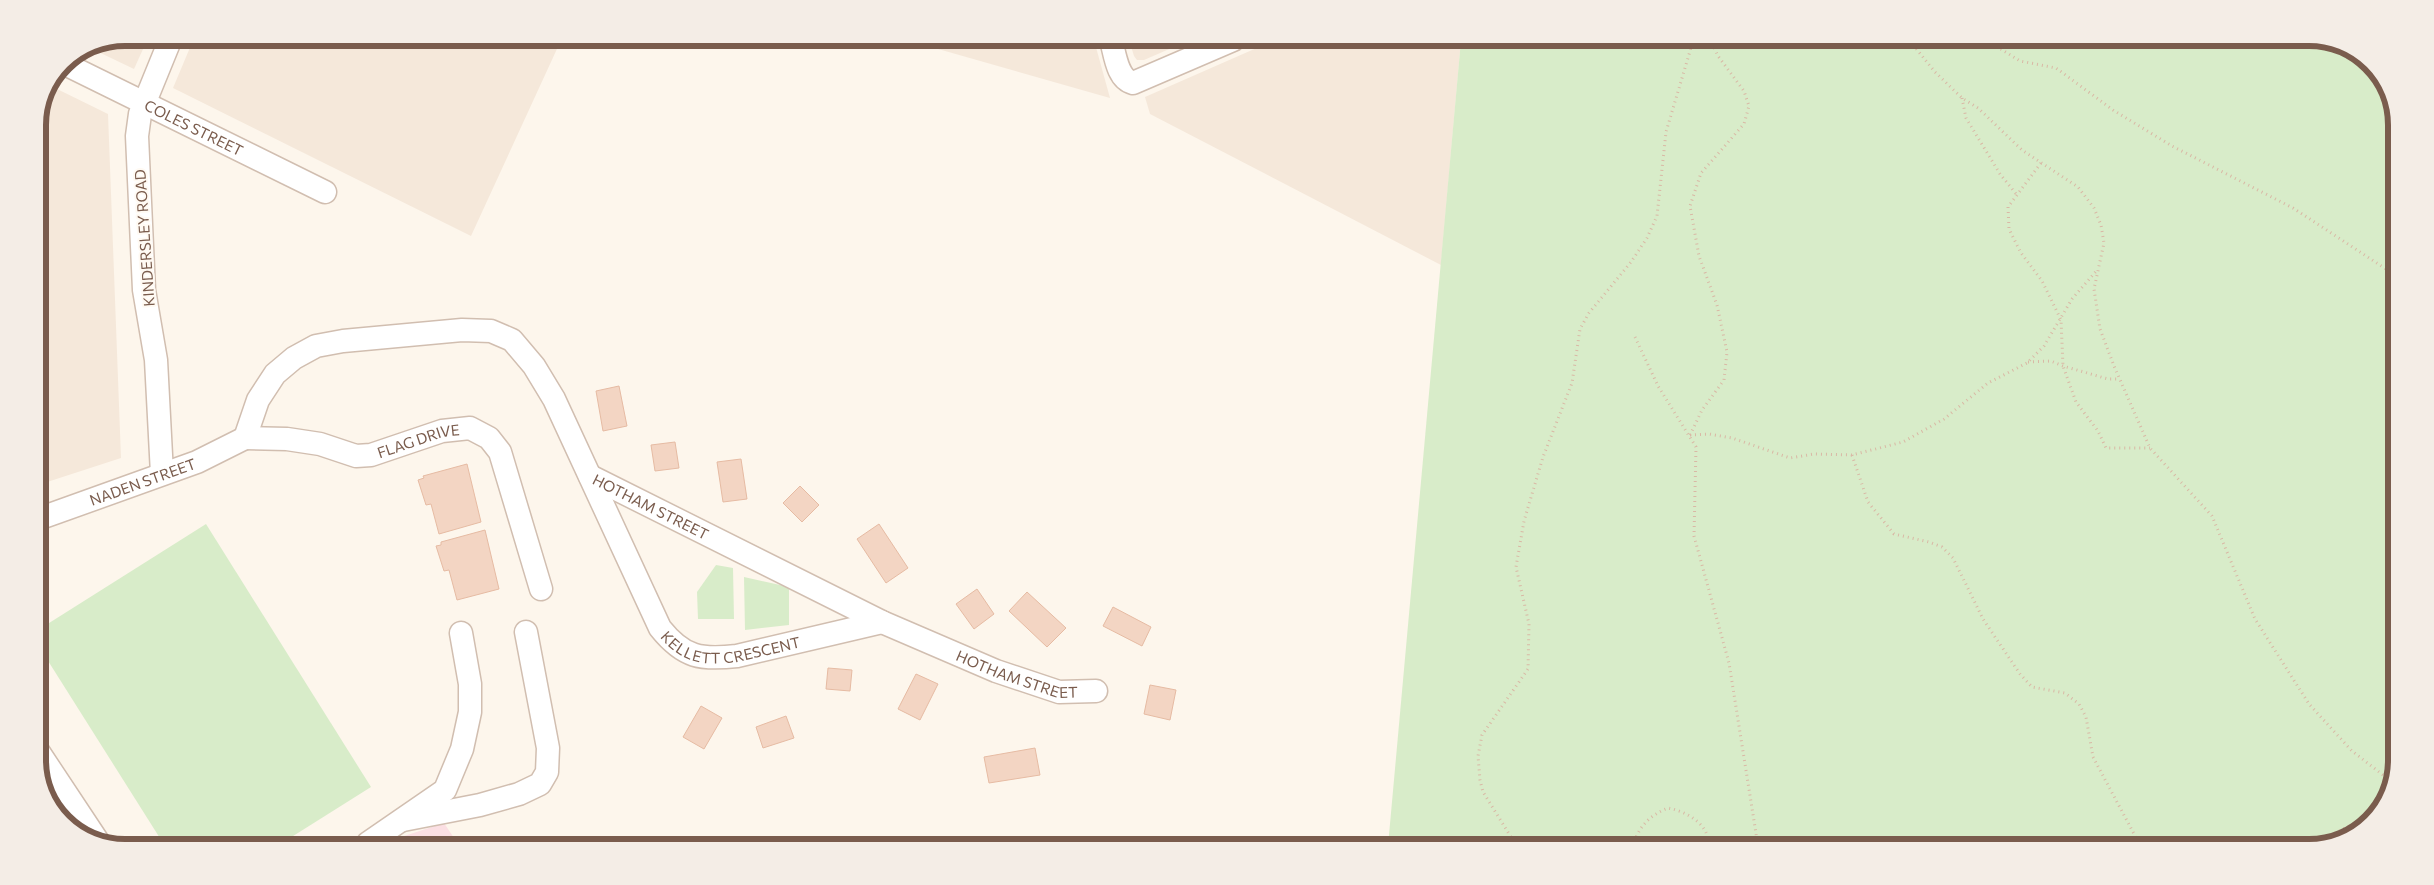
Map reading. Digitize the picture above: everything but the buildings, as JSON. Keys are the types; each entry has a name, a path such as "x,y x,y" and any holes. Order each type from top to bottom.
{"street":[{"name":"KINDERSLEY ROAD","path":"162,474 156,360 144,290 137,136 143,103 168,46"},
{"path":"1113,46 1121,73 1128,81 1138,82 1219,46"},
{"name":"COLES STREET","path":"71,68 325,192"},
{"name":"HOTHAM STREET","path":"245,438 258,400 275,374 294,358 316,346 462,330 491,331 512,340 534,366 554,399 590,476 882,622 996,671 1059,692 1096,691"},
{"name":"FLAG DRIVE","path":"245,438 287,439 320,444 356,456 371,454 442,430 470,428 489,438 500,452 541,589"},
{"name":"NADEN STREET","path":"46,517 222,451 245,438"},
{"name":"KELLETT CRESCENT","path":"590,476 660,628 671,642 684,652 714,658 737,656 882,622"},
{"path":"402,820 480,805 519,794 540,784 547,772 548,748 526,632"},
{"path":"375,839 445,790 462,749 470,712 470,684 461,633"},
{"path":"46,763 91,830"}],"path":[{"path":"1512,839 1483,792 1478,756 1482,735 1528,669 1529,624 1516,567 1524,520 1543,457 1572,383 1580,329 1589,313 1631,262 1647,238 1657,216 1666,132 1692,46"},
{"path":"1690,435 1702,410 1724,380 1727,352 1717,305 1699,256 1690,206 1701,173 1744,124 1749,106 1744,91 1718,56 1713,46"},
{"path":"1914,46 1935,72 1962,98 1978,108 2022,150 2078,187 2094,208 2101,225 2104,243 2094,289 2100,329 2119,379 2150,448 2212,516 2255,619 2309,704 2352,751 2386,777"},
{"path":"1996,46 2020,61 2056,68 2113,110 2172,146 2293,208 2388,270"},
{"path":"1962,98 1966,118 2000,174 2017,195"},
{"path":"2041,163 2008,207 2009,229 2021,253 2042,281 2061,320 2063,366 2076,402 2098,431 2106,448 2150,448"},
{"path":"1690,435 1709,434 1732,438 1790,458 1814,454 1852,455 1903,442 1944,419 1988,383 2027,363 2044,346 2072,299 2099,268"},
{"path":"1634,337 1658,386 1696,447 1694,536 1729,663 1757,839"},
{"path":"2027,363 2051,361 2108,379 2119,379"},
{"path":"1852,455 1868,502 1894,534 1942,547 1953,558 1983,619 2020,674 2032,687 2065,693 2079,704 2086,717 2093,757 2137,839"},
{"path":"1635,839 1646,821 1668,808 1679,810 1702,826 1707,839"},
{"path":"2332,835 2355,823"}],"shaded area":[{"path":"126,46 144,46 134,69 97,51"},
{"path":"191,46 558,46 471,236 173,88"},
{"path":"928,46 1096,46 1110,98"},
{"path":"1131,46 1176,46 1144,60 1137,60"},
{"path":"1261,46 1460,46 1441,265 1150,114 1145,97"},
{"path":"56,88 108,114 121,458 46,482 46,126 48,110"},
{"path":"444,823 455,839 395,839"}],"green space":[{"path":"1460,46 2308,46 2334,50 2344,54 2365,69 2382,95 2388,120 2388,760 2384,785 2365,816 2344,831 2334,835 2308,839 1389,839"},
{"path":"206,524 371,787 288,839 160,839 46,658 46,625"},
{"path":"716,565 733,568 734,619 698,619 697,592"},
{"path":"744,577 789,587 789,625 745,630"}]}
